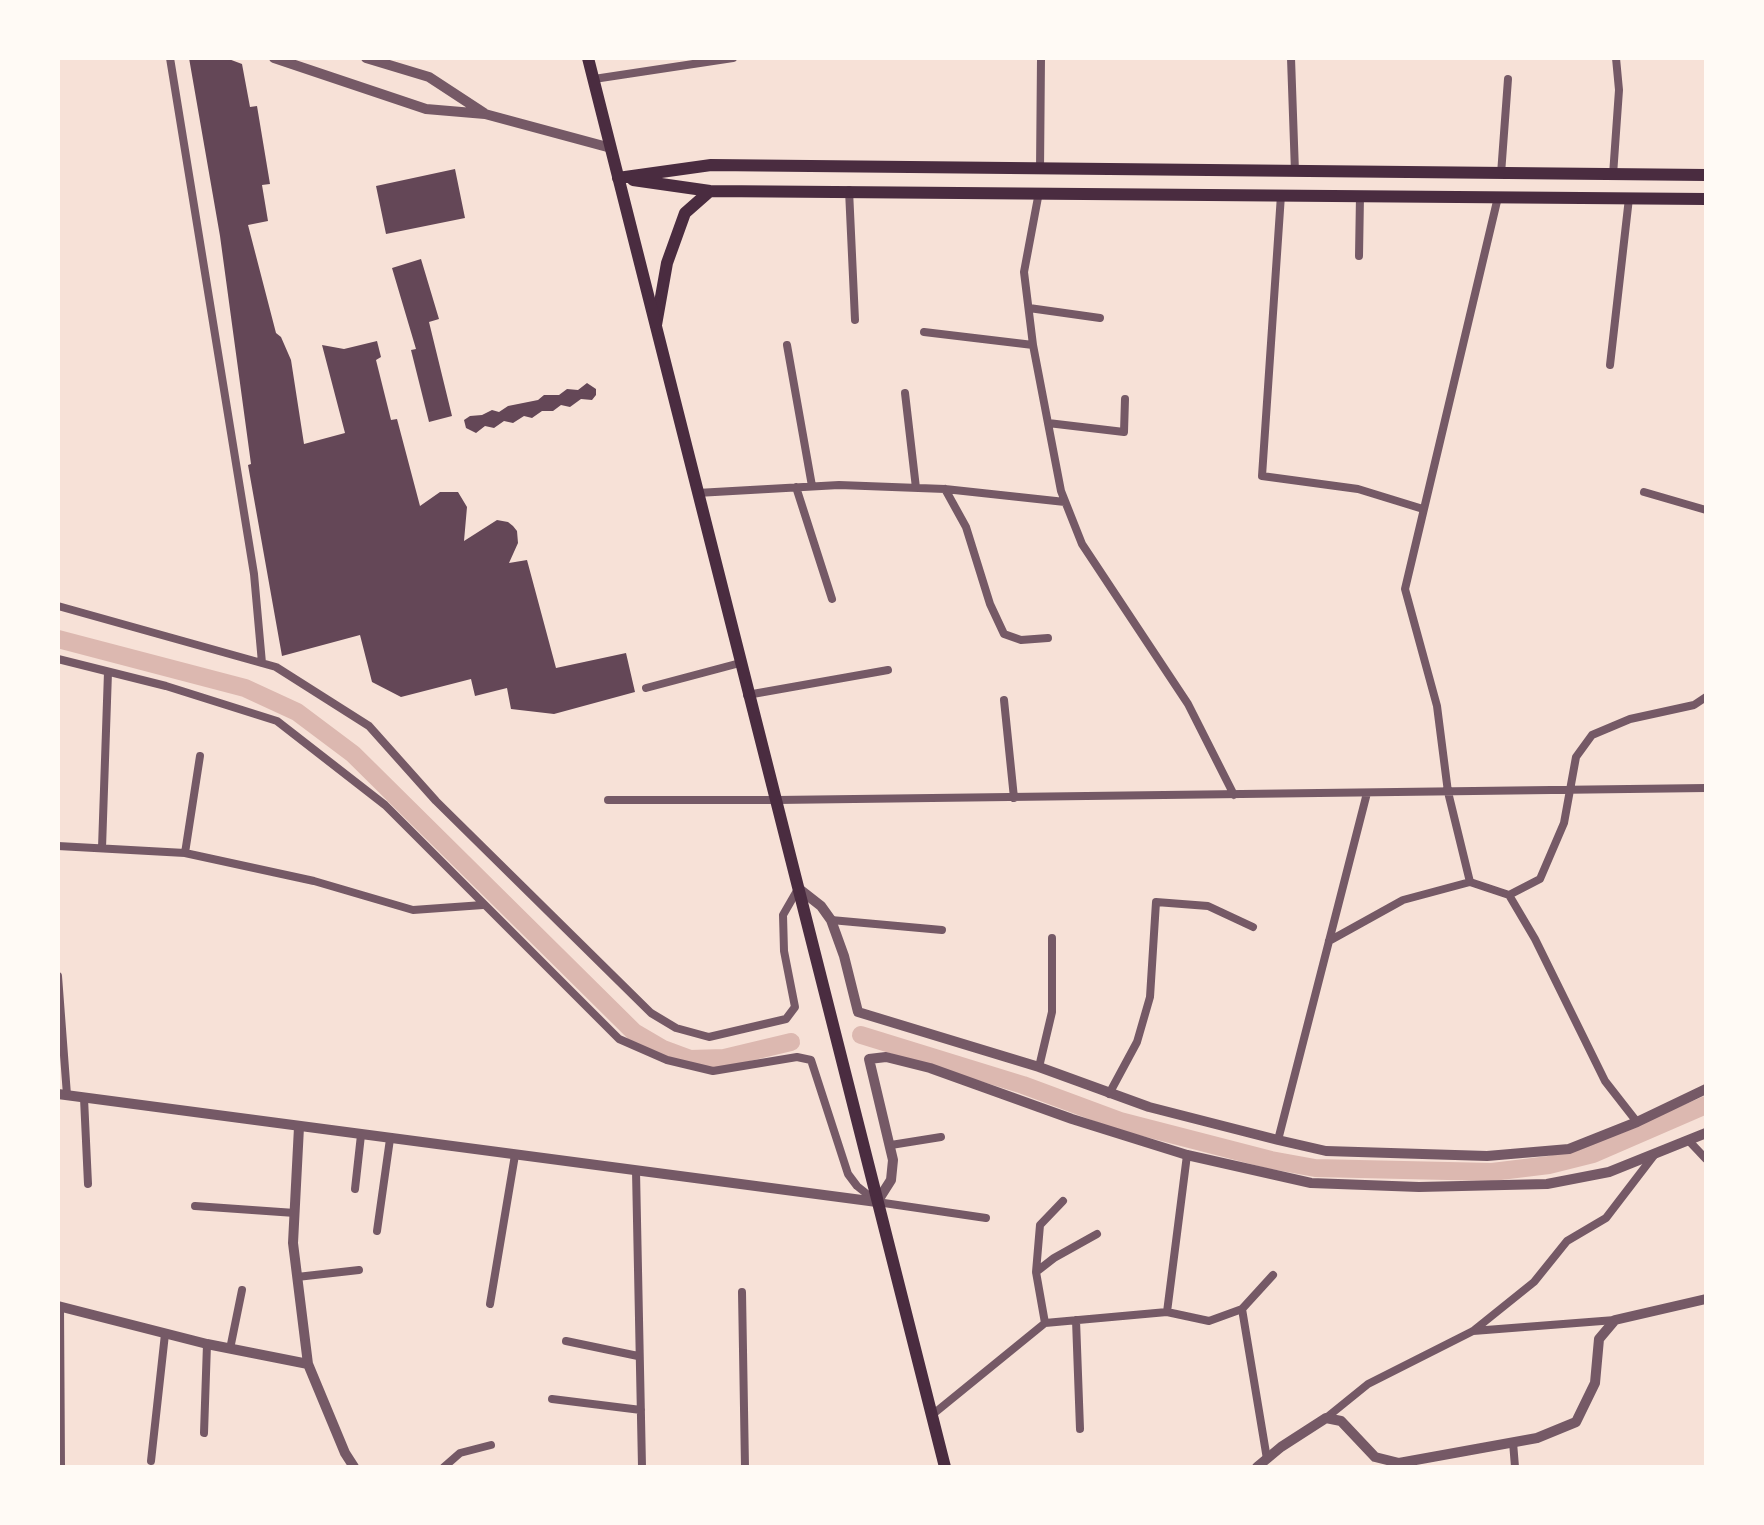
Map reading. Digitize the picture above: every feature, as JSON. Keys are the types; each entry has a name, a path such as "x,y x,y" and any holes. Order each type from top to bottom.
{"main road":[{"path":"588,58 945,1467"},
{"path":"618,178 711,165 1706,175"},
{"path":"1039,192 1040,170"},
{"path":"618,178 710,191 1706,199"},
{"path":"656,328 667,263 685,213 710,191"}],"street":[{"path":"170,58 254,574 262,663"},
{"path":"274,58 426,109 485,114 612,153"},
{"path":"366,58 429,77 485,114"},
{"path":"594,79 733,58"},
{"path":"1040,170 1041,58"},
{"path":"1291,58 1295,173"},
{"path":"1613,175 1619,90 1616,58"},
{"path":"1501,174 1508,79"},
{"path":"849,190 855,320"},
{"path":"1039,192 1024,272 1033,345 1061,491 1082,544 1188,704 1234,795"},
{"path":"1281,195 1262,476 1358,489 1423,509"},
{"path":"1359,256 1360,196"},
{"path":"1470,882 1448,792 1437,706 1405,589 1498,197"},
{"path":"1610,365 1629,198"},
{"path":"1029,308 1100,318"},
{"path":"924,332 1033,345"},
{"path":"787,345 812,486"},
{"path":"905,393 916,488"},
{"path":"1048,423 1124,432 1125,399"},
{"path":"697,493 839,485 945,489 1065,502"},
{"path":"796,487 832,599"},
{"path":"945,489 966,527 990,604 1004,634 1021,640 1048,638"},
{"path":"1644,492 1706,510"},
{"path":"58,606 276,667 369,726 436,801 651,1013 676,1028 709,1037 786,1019 795,1007 784,951 783,915 798,888 821,906 831,920 858,1012 1039,1067 1149,1107 1326,1151 1487,1156 1569,1149 1637,1122 1706,1089"},
{"path":"58,659 166,686 277,721 385,805 619,1039 667,1060 713,1071 797,1057 811,1060 848,1174 877,1202"},
{"path":"646,688 740,663"},
{"path":"747,695 888,670"},
{"path":"102,848 108,672"},
{"path":"1509,895 1540,879 1564,823 1576,757 1592,735 1630,719 1694,705 1706,697"},
{"path":"1004,700 1014,798"},
{"path":"185,853 200,756"},
{"path":"608,800 1014,798 1706,788"},
{"path":"1278,1140 1367,793"},
{"path":"58,846 185,853 314,881 413,910 483,905"},
{"path":"1329,941 1403,900 1470,882 1509,895 1535,939 1605,1081 1637,1122"},
{"path":"1109,1094 1137,1042 1150,997 1156,902 1208,906 1253,927"},
{"path":"831,920 942,930"},
{"path":"1039,1067 1052,1012 1052,938"},
{"path":"58,978 62,1095 986,1218"},
{"path":"877,1202 893,1170 891,1145 869,1059 886,1057 930,1068 1072,1119 1187,1155 1311,1183 1419,1187 1547,1184 1609,1172 1706,1133"},
{"path":"84,1098 88,1184"},
{"path":"299,1127 293,1243 308,1364 345,1453 354,1467"},
{"path":"355,1189 361,1135"},
{"path":"891,1145 941,1137"},
{"path":"377,1231 390,1139"},
{"path":"1689,1141 1706,1159"},
{"path":"1257,1467 1368,1384 1473,1331 1534,1282 1567,1241 1606,1218 1656,1154"},
{"path":"490,1304 515,1155"},
{"path":"1167,1312 1187,1155"},
{"path":"636,1171 642,1467"},
{"path":"1045,1323 1036,1272 1040,1225 1063,1201"},
{"path":"195,1206 295,1213"},
{"path":"1036,1272 1097,1234"},
{"path":"297,1277 359,1270"},
{"path":"932,1415 1045,1323 1167,1312 1209,1321 1242,1309 1273,1275"},
{"path":"230,1349 242,1290"},
{"path":"742,1292 745,1467"},
{"path":"1473,1331 1615,1320 1706,1299"},
{"path":"61,1467 59,1306 207,1344 308,1364"},
{"path":"1242,1309 1267,1459"},
{"path":"1076,1320 1080,1429"},
{"path":"1326,1418 1341,1421 1375,1457 1399,1463 1537,1438 1576,1422 1595,1383 1599,1339 1615,1320"},
{"path":"151,1461 165,1334"},
{"path":"566,1341 638,1356"},
{"path":"204,1433 207,1344"},
{"path":"552,1399 641,1410"},
{"path":"1513,1442 1515,1467"},
{"path":"444,1467 460,1453 491,1445"}],"building":[{"path":"189,58 226,58 242,64 250,107 257,106 270,184 262,185 268,221 248,225 276,333 281,337 291,360 304,444 345,433 322,345 344,349 377,341 381,357 376,360 391,420 397,419 420,506 440,492 458,492 467,507 464,541 497,520 513,526 517,531 518,543 509,563 527,560 556,668 626,653 635,692 554,714 511,709 507,688 475,696 471,679 401,697 372,682 360,635 282,656 248,465 251,464 220,236"},
{"path":"455,169 465,218 386,234 376,186"},
{"path":"421,259 439,319 429,322 452,416 429,422 411,350 416,349 392,268"},
{"path":"587,383 596,389 592,400 581,399 570,407 561,405 553,411 542,411 532,418 524,416 513,423 504,421 494,428 485,426 476,433 466,428 464,420 470,416 492,410 499,412 508,406 538,400 544,395 559,395 567,389 578,390"}],"waterway":[{"path":"58,639 245,688 297,712 353,754 634,1032 663,1049 690,1059 724,1058 791,1042"},
{"path":"861,1035 1023,1085 1120,1121 1271,1160 1315,1168 1492,1172 1549,1165 1593,1154 1706,1105"}]}
